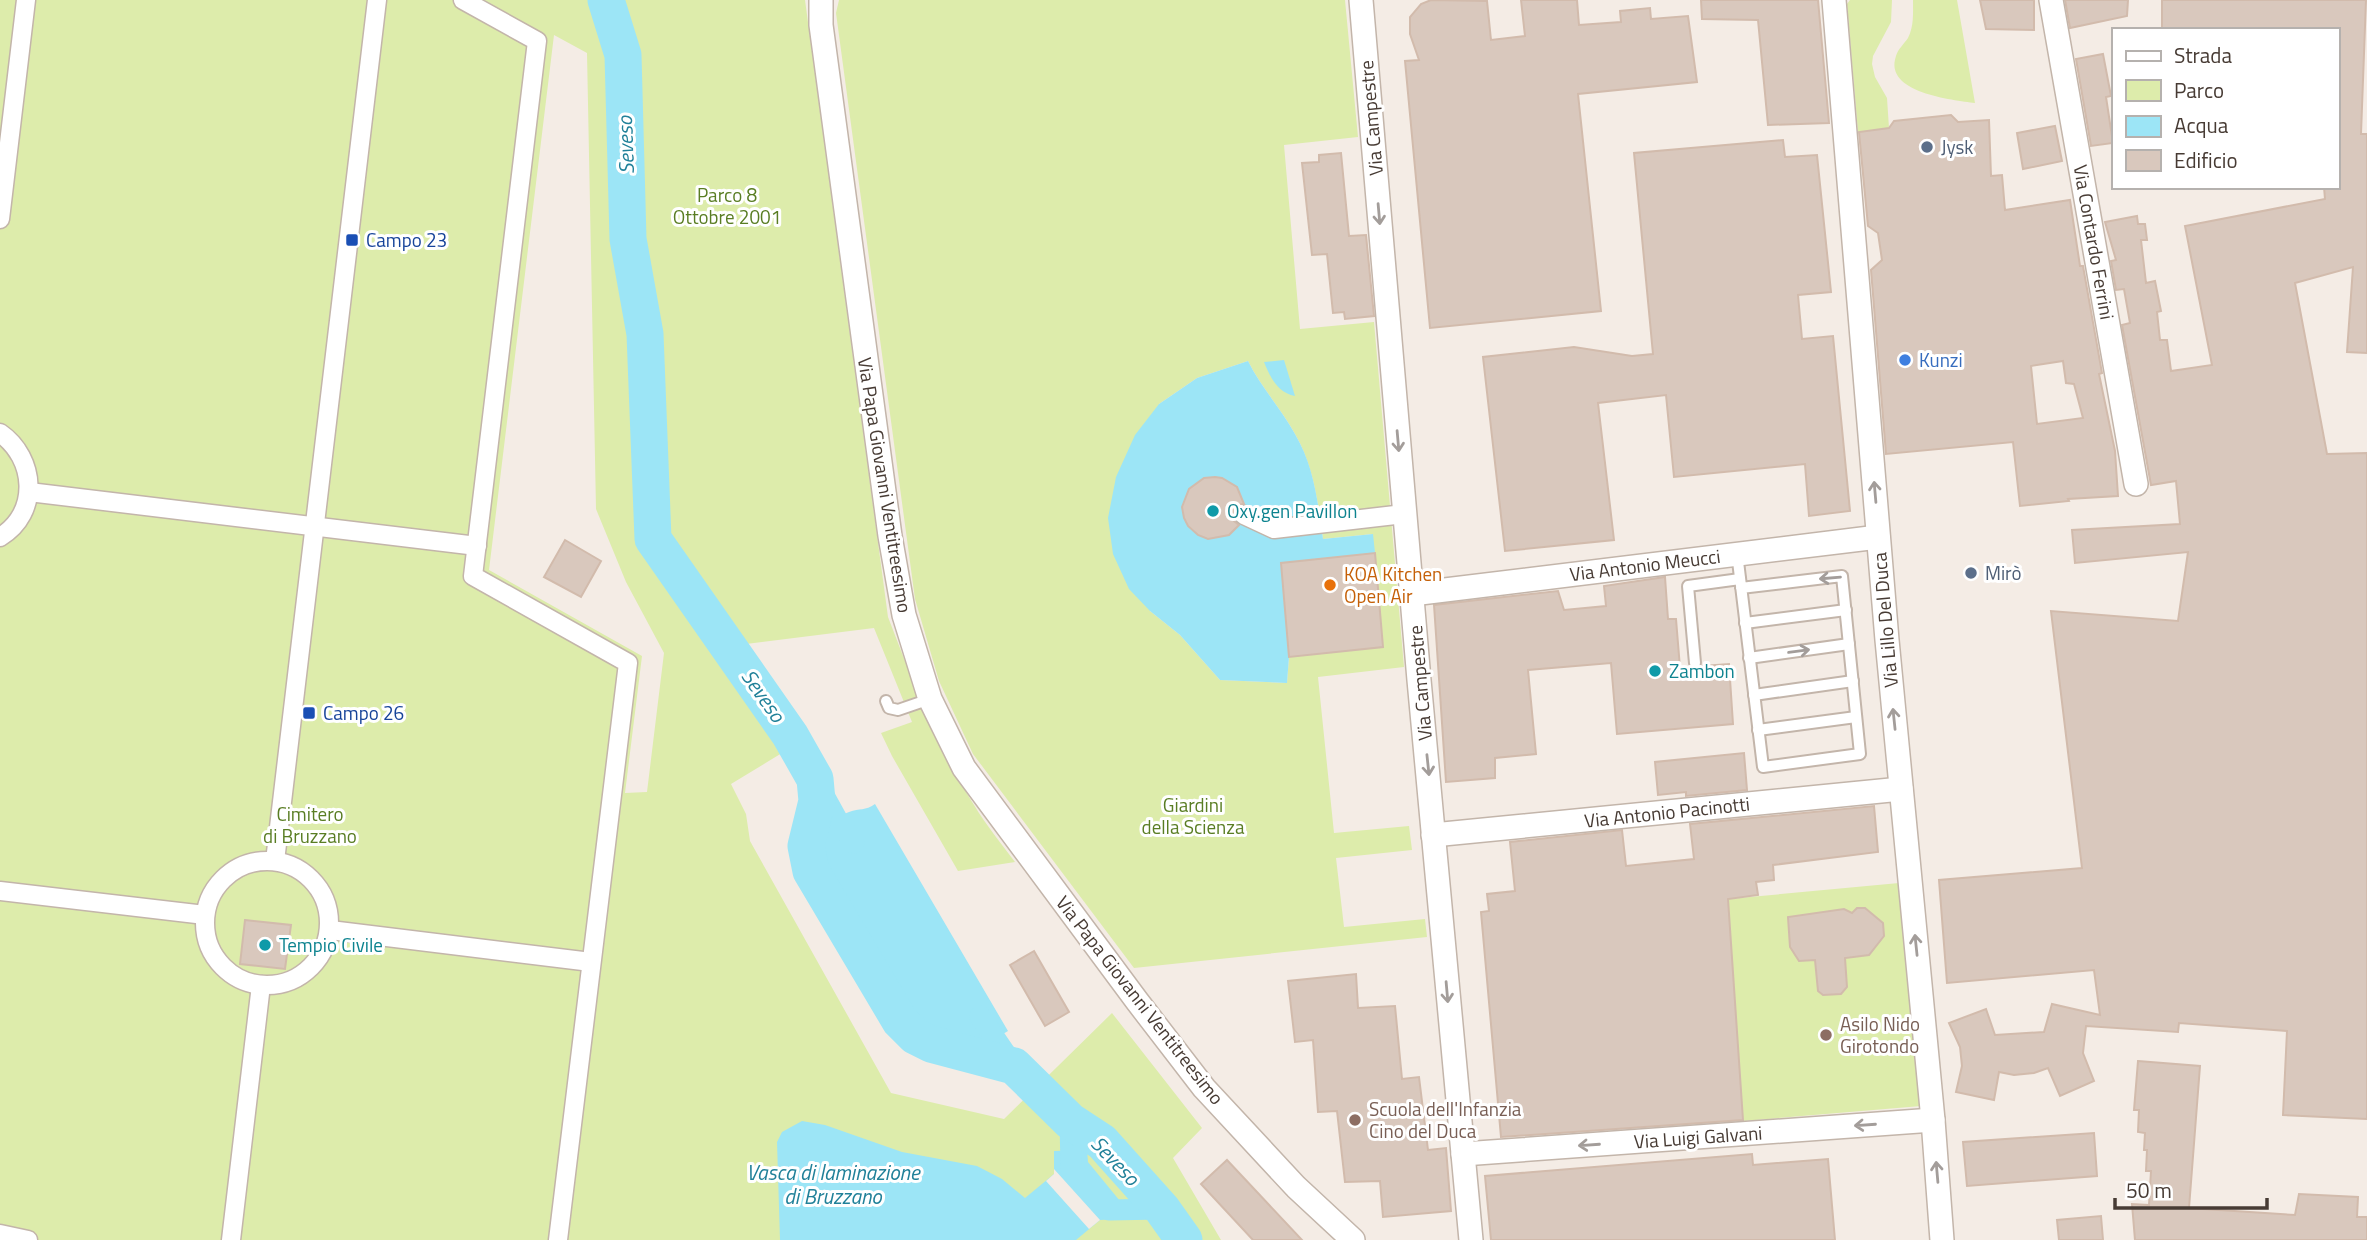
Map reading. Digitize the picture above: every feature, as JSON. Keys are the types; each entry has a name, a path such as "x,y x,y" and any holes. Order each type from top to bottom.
{"street":[{"path":"0,219 26,0"},
{"path":"275,861 377,0"},
{"path":"463,0 537,41 473,576 628,663 558,1240"},
{"name":"Via Papa Giovanni Ventitreesimo","path":"821,0 821,25 890,536 904,615 930,699 964,768 1204,1088 1296,1187 1353,1240"},
{"name":"Via Campestre","path":"1361,0 1404,514 1471,1240"},
{"name":"Via Lillo Del Duca","path":"1834,0 1878,537 1942,1240"},
{"name":"Via Contardo Ferrini","path":"2051,0 2136,484"},
{"path":"0,433 23,457 29,492 22,515 15,525 0,537"},
{"path":"29,492 477,546"},
{"path":"1244,515 1274,529 1404,514"},
{"name":"Via Antonio Meucci","path":"1412,594 1878,537"},
{"name":"Via Antonio Pacinotti","path":"1433,835 1901,789"},
{"path":"261,860 275,861 289,864 312,879 327,902 330,930 320,956 312,967 288,981 261,985 234,975 214,956 205,929 205,915 208,901 215,889 234,869 261,860"},
{"path":"0,891 205,915"},
{"path":"330,930 591,962"},
{"path":"230,1240 261,985"},
{"name":"Via Luigi Galvani","path":"1463,1154 1933,1119"},
{"path":"0,1234 28,1240"}],"lane":[{"path":"1695,663 1688,586 1741,583 1842,576 1860,754 1763,767 1749,658 1741,583 1737,553"},
{"path":"1745,623 1846,610"},
{"path":"1749,658 1849,644"},
{"path":"1754,695 1853,681"},
{"path":"886,701 889,708 898,710 930,699"},
{"path":"1758,730 1857,717"}],"green space":[{"name":"Cimitero di Bruzzano","path":"0,0 805,0 888,617 948,760 979,812 1015,862 958,871 881,733 912,722 874,628 746,644 805,739 731,784 746,814 750,841 891,1093 1004,1119 1112,1013 1202,1128 1173,1158 1221,1240 0,1240","holes":["554,35 587,53 596,509 626,582 664,653 647,792 625,793 642,656 489,570"]},
{"name":"Giardini della Scienza","path":"839,0 1345,0 1358,137 1284,145 1300,329 1374,322 1404,667 1318,677 1334,833 1409,826 1412,850 1336,858 1344,927 1425,919 1427,937 1134,968 973,754 939,681 915,599 836,13","holes":["1248,361 1289,425 1307,459 1323,539 1373,534 1281,563 1289,657 1287,683 1220,680 1180,635 1150,611 1159,404 1197,378"]},
{"path":"1850,0 1892,0 1891,22 1873,56 1872,64 1875,77 1887,98 1889,128 1858,132 1847,4"},
{"path":"1913,0 1957,0 1975,103 1937,97 1909,86 1900,79 1895,69 1896,56 1910,33"},
{"name":"Asilo Nido Girotondo","path":"1899,883 1921,1106 1743,1121 1728,899"}],"water":[{"path":"1284,360 1295,396 1279,388 1264,362"},
{"path":"1248,361 1289,425 1307,459 1323,539 1373,534 1375,553 1281,563 1289,657 1287,683 1220,680 1180,635 1150,611 1129,589 1113,554 1108,518 1116,477 1135,435 1159,404 1197,378"},
{"path":"875,804 1008,1031 986,1044 936,1031 926,1027 910,1014 823,864 820,845 827,825 840,816"},
{"name":"Vasca di laminazione di Bruzzano","path":"802,1121 825,1125 902,1152 977,1166 1002,1179 1025,1198 1054,1174 1054,1151 1087,1150 1088,1162 1120,1201 1121,1219 1100,1220 1076,1240 780,1240 777,1142 782,1132"}],"pier":[{"path":"1054,1169 1100,1220 1089,1229 1046,1181 1054,1174"}],"building":[{"path":"1431,0 1487,1 1491,40 1525,36 1521,0 1577,0 1579,25 1621,22 1620,11 1650,8 1651,19 1688,16 1697,82 1578,94 1601,311 1430,328 1405,61 1419,60 1410,34 1410,17 1421,4"},
{"path":"1701,0 1818,0 1829,123 1768,125 1758,20 1702,19"},
{"path":"1980,0 2034,0 2034,30 1986,29"},
{"path":"2065,0 2128,0 2127,16 2070,28"},
{"path":"2162,0 2366,0 2361,134 2367,134 2367,353 2347,352 2353,267 2295,283 2327,454 2367,453 2367,1119 2283,1115 2287,1031 2179,1023 2178,1032 2086,1026 2083,1053 2094,1081 2060,1096 2048,1068 2014,1075 1999,1072 1994,1100 1956,1092 1962,1066 1960,1047 1949,1023 1986,1009 1995,1035 2044,1032 2052,1004 2100,1015 2094,970 1947,983 1939,880 2082,868 2051,611 2178,621 2188,552 2075,563 2072,530 2180,524 2176,481 2151,485 2122,325 2130,323 2124,289 2116,290 2111,261 2116,260 2105,222 2137,216 2138,224 2145,224 2147,240 2141,240 2146,283 2155,281 2161,311 2157,312 2160,340 2167,340 2171,371 2212,365 2185,226 2325,199 2324,189 2339,189 2339,28 2162,28"},
{"path":"2103,54 2111,96 2106,97 2112,143 2091,146 2076,59"},
{"path":"1951,115 1958,122 1989,120 1991,176 2002,175 2005,210 2070,200 2080,266 2083,266 2102,373 2099,374 2115,451 2118,496 2020,506 2013,442 1886,454 1871,270 1882,260 1878,233 1868,226 1859,132 1889,128 1894,121","holes":["2063,361 2066,383 2074,384 2083,418 2037,424 2031,366"]},
{"path":"2055,126 2062,161 2023,169 2017,133"},
{"path":"1783,140 1785,157 1817,155 1831,292 1798,295 1802,339 1833,336 1850,511 1809,516 1805,464 1674,477 1666,395 1598,403 1614,540 1505,551 1483,357 1574,347 1632,356 1653,354 1634,153"},
{"path":"1341,153 1349,236 1366,235 1374,316 1345,319 1344,312 1333,313 1327,254 1312,255 1302,163 1319,162 1319,155"},
{"name":"Oxy.gen Pavillon","path":"1215,477 1237,487 1244,504 1238,505 1233,511 1234,521 1239,525 1229,535 1208,539 1188,526 1182,507 1189,489 1204,478"},
{"path":"565,540 601,561 581,597 544,577"},
{"name":"KOA Kitchen Open Air","path":"1375,553 1383,647 1289,657 1281,563"},
{"path":"1665,577 1668,619 1676,619 1680,668 1689,667 1695,671 1702,666 1729,664 1733,724 1617,734 1611,663 1528,670 1536,754 1495,758 1495,778 1446,782 1434,605 1558,591 1564,610 1606,606 1604,586"},
{"path":"1744,753 1747,790 1686,796 1686,792 1658,795 1655,762"},
{"path":"1874,806 1878,852 1773,865 1774,880 1756,882 1758,895 1728,899 1743,1120 1501,1137 1481,912 1489,911 1487,894 1515,891 1510,842 1622,830 1626,866 1694,859 1690,824"},
{"path":"1857,908 1865,908 1883,923 1884,936 1869,955 1845,958 1847,987 1841,994 1823,995 1818,991 1815,960 1799,961 1790,947 1788,917 1844,909 1852,913"},
{"name":"Tempio Civile","path":"245,920 291,925 285,969 240,964"},
{"path":"1034,951 1069,1012 1045,1026 1010,965"},
{"path":"1356,974 1358,1008 1395,1006 1402,1079 1419,1077 1428,1150 1446,1148 1451,1211 1383,1217 1380,1181 1345,1182 1337,1111 1318,1112 1313,1040 1295,1042 1288,981"},
{"path":"2138,1061 2200,1066 2189,1208 2295,1215 2299,1194 2358,1197 2357,1217 2367,1217 2367,1240 2135,1240 2132,1204 2149,1205 2151,1171 2146,1171 2145,1133 2138,1132 2139,1110 2134,1110"},
{"path":"2094,1133 2097,1176 1967,1186 1963,1142"},
{"path":"1752,1154 1753,1165 1828,1159 1835,1240 1491,1240 1485,1176"},
{"path":"1227,1160 1302,1240 1253,1240 1201,1184"},
{"path":"2101,1216 2103,1240 2059,1240 2057,1220"}],"waterway":[{"name":"Seveso","path":"606,0 623,55 628,239 645,334 653,539 790,735 815,779 817,801 806,846 811,871 900,1021 915,1036 931,1044 1014,1066 1070,1121 1102,1142 1162,1209 1184,1240"},
{"path":"815,779 854,843"},
{"path":"980,1016 1014,1066"},
{"path":"1070,1121 1071,1168 1109,1210 1162,1209"}],"place":[{"name":"Jysk","path":"1927,147"},
{"name":"Campo 23","path":"352,240"},
{"name":"Kunzi","path":"1905,360"},
{"name":"Oxy.gen Pavillon","path":"1213,511"},
{"name":"Mirò","path":"1971,573"},
{"name":"KOA Kitchen Open Air","path":"1330,585"},
{"name":"Zambon","path":"1655,671"},
{"name":"Campo 26","path":"309,713"},
{"name":"Tempio Civile","path":"265,945"},
{"name":"Asilo Nido Girotondo","path":"1826,1035"},
{"name":"Scuola dell'Infanzia Cino del Duca","path":"1355,1120"}],"park label":[{"name":"Parco 8 Ottobre 2001","path":"727,206"}]}
